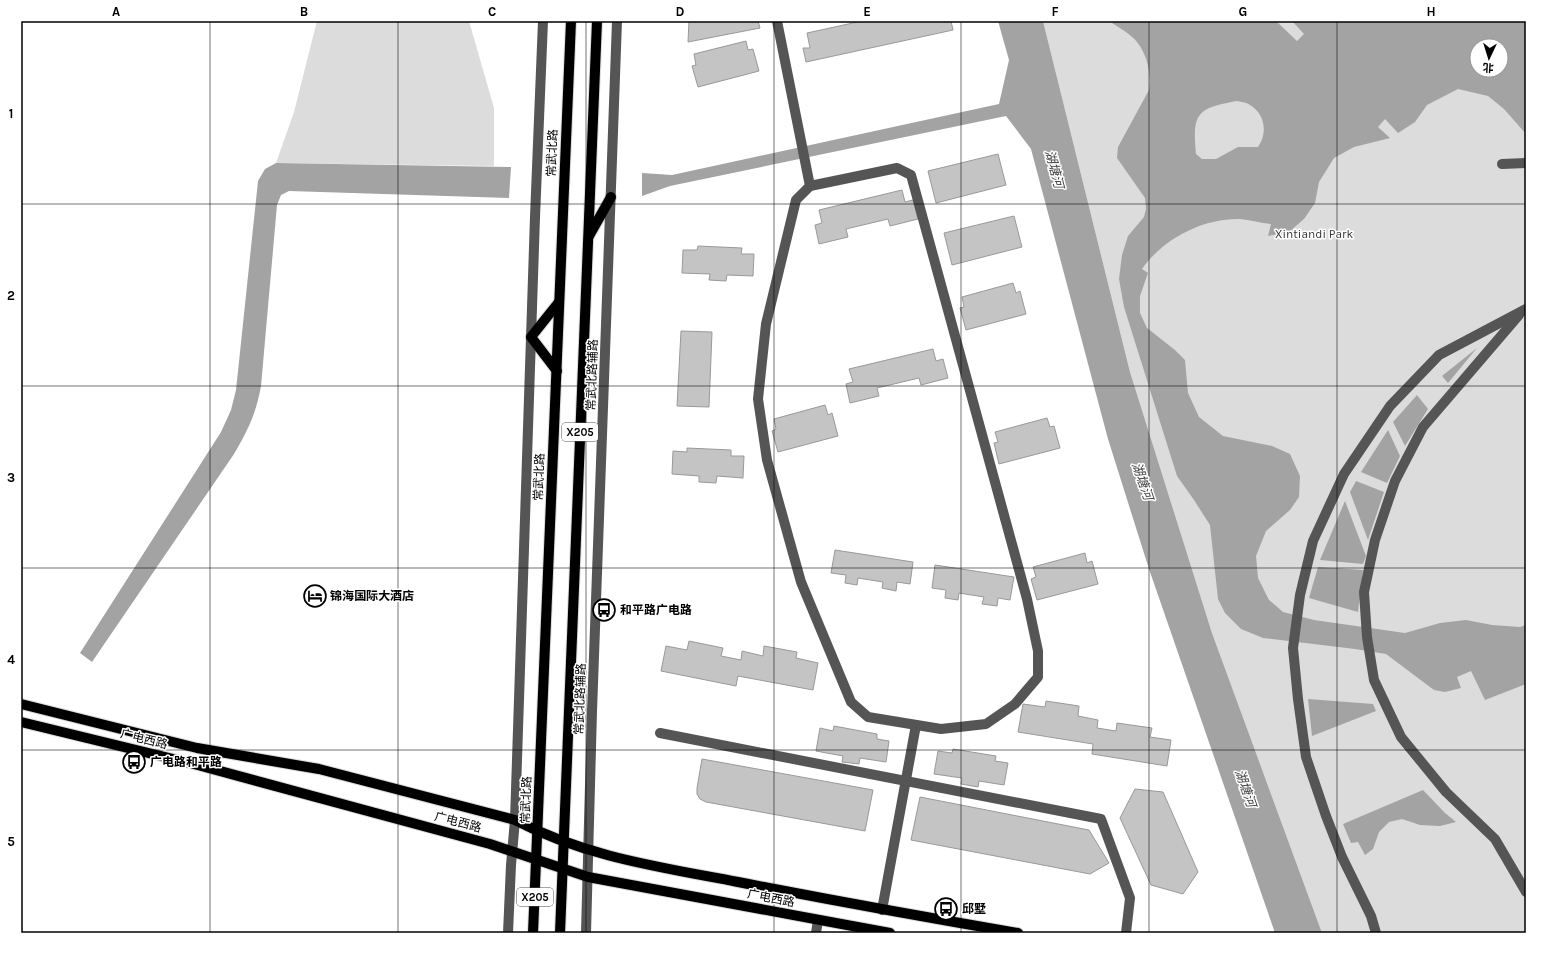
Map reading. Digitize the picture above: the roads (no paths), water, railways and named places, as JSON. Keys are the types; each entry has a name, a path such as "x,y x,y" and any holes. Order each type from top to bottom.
{"main road":[{"name":"常武北路","path":"533,933 571,21"},
{"name":"X205","path":"560,933 597,21"},
{"path":"588,237 611,197"},
{"path":"557,371 531,337 559,302"},
{"name":"广电西路","path":"21,704 198,748 319,769 515,820 538,832 564,842 619,859 882,910 1018,933"},
{"name":"广电西路","path":"21,722 194,764 513,851 588,877 818,920 847,929 890,933"}],"street":[{"path":"508,933 515,820 543,21"},
{"name":"常武北路辅路","path":"588,877 592,711 617,21"},
{"path":"777,21 810,186"},
{"path":"1502,164 1526,163"},
{"path":"897,168 911,175 1027,599 1038,651 1038,677 1016,704 986,724 941,729 868,717 851,702 801,582 767,460 758,399 766,324 796,200 810,186 897,168"},
{"path":"1524,310 1423,427 1395,481 1375,540 1364,592 1367,637 1374,680 1401,737 1446,792 1496,839 1526,892"},
{"path":"1376,933 1371,916 1342,857 1306,757 1293,648 1300,595 1313,541 1344,474 1390,406 1439,355 1524,310"},
{"path":"882,910 916,725"},
{"path":"660,733 1101,820 1130,898 1126,933"},
{"path":"586,933 588,877"},
{"path":"816,933 818,920"}],"water":[{"name":"湖塘河","path":"998,21 1043,21 1130,372 1212,633 1322,933 1275,933 1149,569 1108,439 1031,149 1006,116 670,186 642,196 642,173 672,175 999,104 1009,60"},
{"path":"1109,21 1276,21 1297,41 1304,34 1292,21 1526,21 1526,134 1504,109 1488,96 1458,89 1427,105 1415,122 1398,133 1385,119 1378,127 1390,138 1354,147 1334,158 1319,182 1315,203 1304,219 1289,232 1268,236 1271,224 1240,219 1226,220 1198,226 1185,232 1161,248 1142,269 1148,273 1140,296 1140,313 1147,328 1175,350 1185,360 1188,393 1199,417 1223,436 1272,446 1290,454 1300,476 1299,497 1290,510 1266,531 1256,556 1258,578 1269,600 1283,612 1314,620 1405,633 1440,623 1466,620 1492,625 1520,627 1526,625 1526,684 1485,700 1471,671 1457,677 1461,688 1445,692 1434,690 1386,654 1263,638 1241,629 1225,613 1218,599 1210,525 1177,476 1124,307 1119,279 1122,255 1128,236 1144,217 1146,209 1145,198 1117,158 1118,147 1149,90 1150,78 1148,65 1141,47 1124,31","holes":["1237,101 1245,103 1255,109 1262,119 1264,130 1258,147 1238,147 1216,159 1202,159 1196,154 1195,129 1200,115 1205,110 1213,106"]},
{"path":"276,163 511,167 509,198 289,191 281,195 277,205 261,386 257,405 251,422 234,454 92,662 80,653 221,432 231,410 236,390 258,181 265,169"},
{"path":"1477,348 1448,383 1442,376"},
{"path":"1417,395 1428,409 1405,446 1393,422"},
{"path":"1388,430 1400,456 1387,483 1361,472"},
{"path":"1356,481 1384,492 1368,540 1350,492"},
{"path":"1345,501 1366,556 1363,564 1320,560"},
{"path":"1318,567 1363,570 1358,612 1309,598"},
{"path":"1308,699 1373,704 1376,711 1312,736"},
{"path":"1423,790 1456,822 1440,826 1420,825 1402,819 1389,822 1379,832 1373,849 1365,855 1358,842 1351,843 1343,824"}],"place":[{"name":"锦海国际大酒店","path":"315,596"},
{"name":"和平路广电路","path":"604,610"},
{"name":"广电路和平路","path":"134,762"},
{"name":"邱墅","path":"946,909"}],"park label":[{"name":"Xintiandi Park","path":"1314,234"}]}
